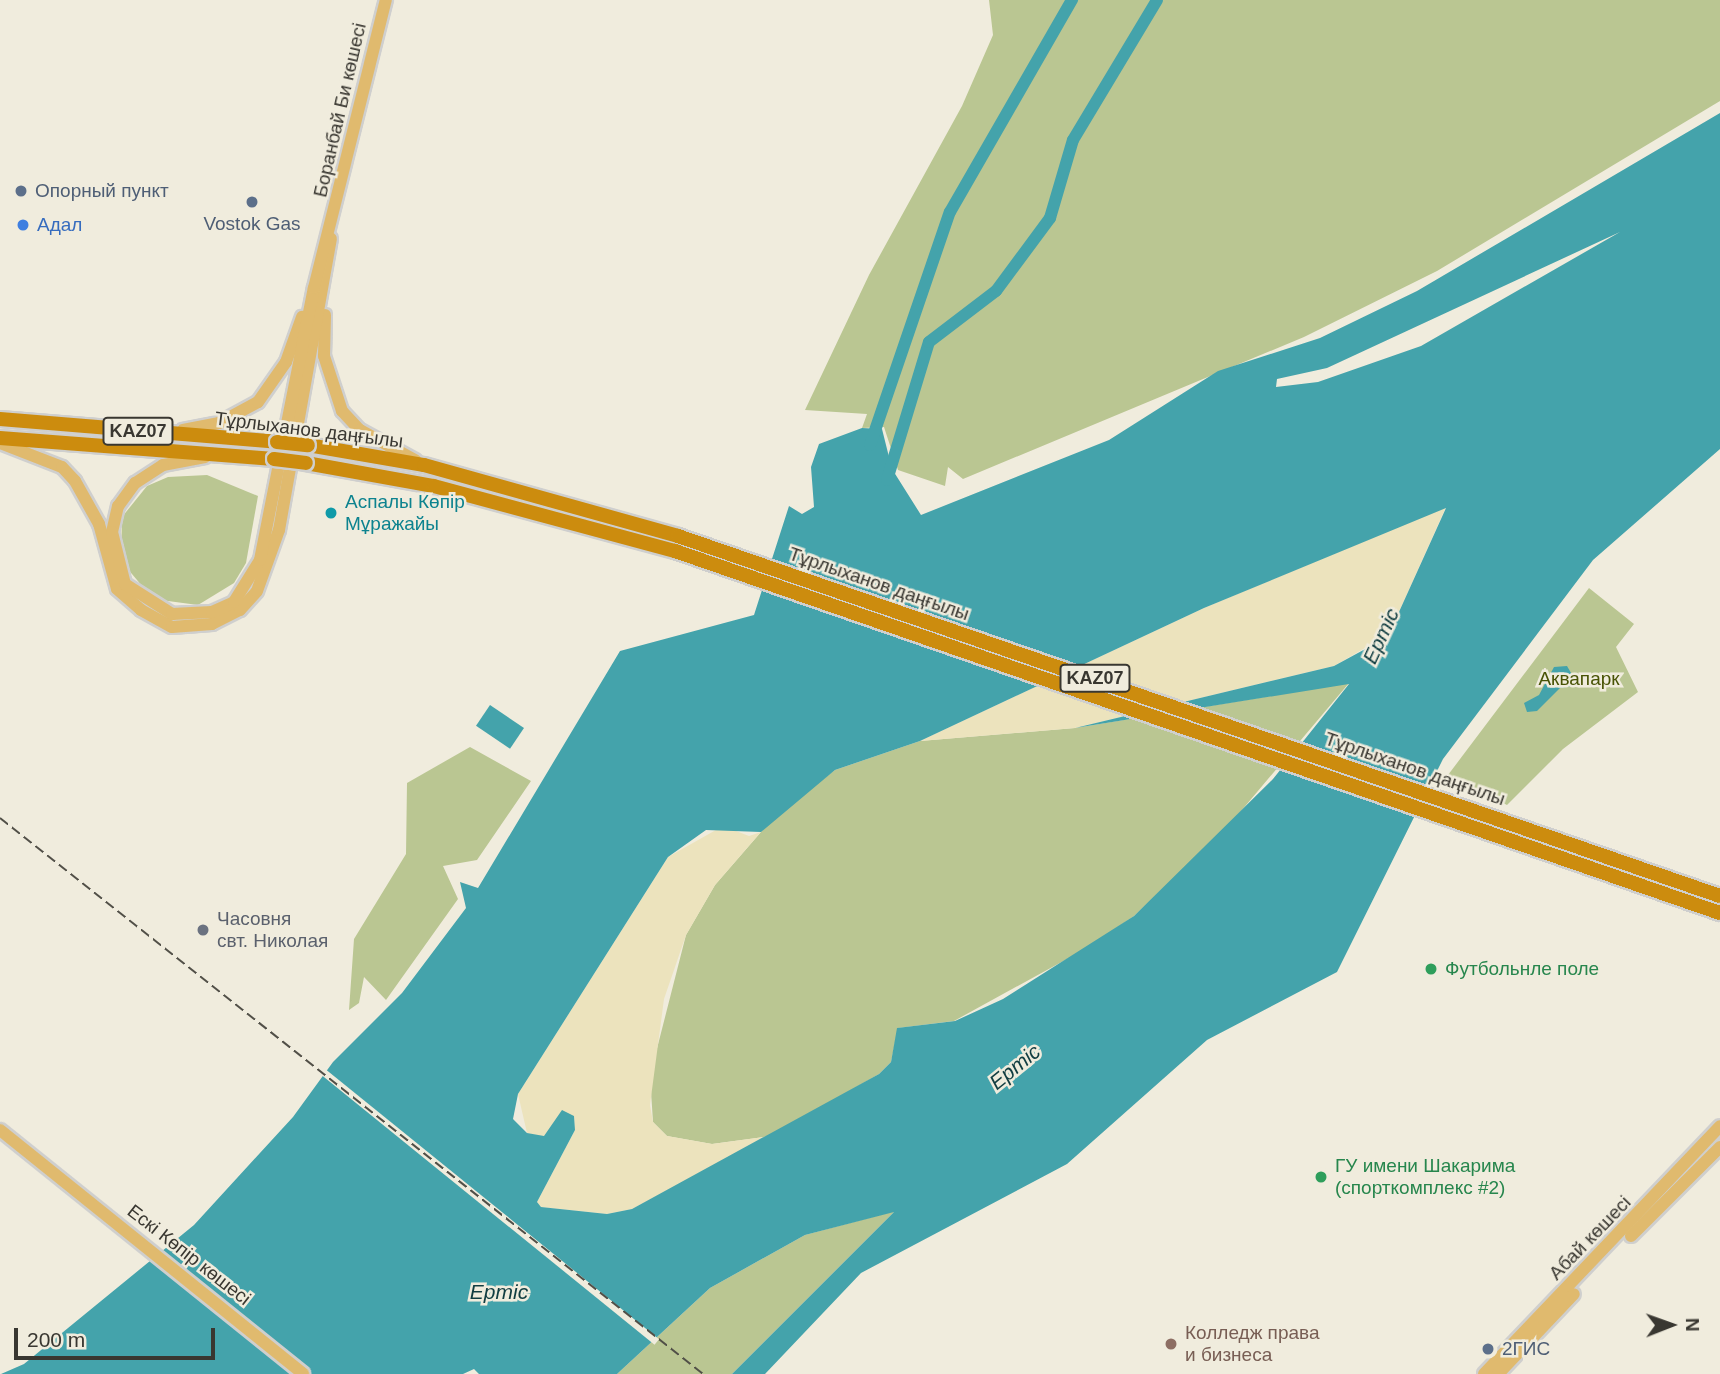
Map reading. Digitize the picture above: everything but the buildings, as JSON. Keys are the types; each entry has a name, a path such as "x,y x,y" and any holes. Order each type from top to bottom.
{"highway":[{"name":"Тұрлыханов даңғылы","path":"0,419 308,445 424,465 1720,913"},
{"name":"Тұрлыханов даңғылы","path":"0,438 306,463 545,506 709,546 1720,896"}],"main road":[{"name":"Боранбай Би көшесі","path":"115,572 141,610 172,627 212,624 240,610 257,592 279,530 319,288 386,0"},
{"path":"154,432 219,423 258,402 286,362 319,288"},
{"path":"319,288 324,356 342,411 360,430 424,465"},
{"path":"0,443 61,467 75,481 99,524 115,572"},
{"path":"115,572 112,532 118,506 135,483 163,465 219,454"},
{"path":"1702,908 1720,920"},
{"name":"Абай көшесі","path":"1484,1374 1720,1126"},
{"name":"Ескі Көпір көшесі","path":"0,1130 303,1374"},
{"name":"Абай көшесі","path":"1498,1374 1720,1147"}],"green space":[{"path":"989,0 1720,0 1720,101 1437,271 1304,337 963,479 948,467 945,486 898,470 884,427 862,428 867,414 805,410 869,275 962,106 993,35"},
{"path":"207,475 258,496 246,563 234,583 198,605 153,599 121,561 122,517 147,486 168,477"},
{"name":"Аквапарк","path":"1589,588 1634,624 1616,647 1638,692 1563,749 1507,805 1448,775"},
{"path":"1349,683 1225,830 1134,916 1087,948 954,1021 898,1028 891,1062 879,1074 771,1136 712,1144 667,1136 653,1122 650,1076 686,935 715,885 773,818 835,770 920,741 1075,728"},
{"path":"470,747 531,781 477,860 443,866 458,899 386,1000 364,977 359,1003 349,1010 354,939 406,854 407,783"},
{"path":"895,1211 732,1374 617,1374 710,1288 805,1235"}],"sand":[{"path":"1446,507 1389,634 1334,666 1075,728 920,741 1204,608"},
{"path":"723,826 749,836 761,832 715,885 686,935 664,999 650,1105 653,1122 667,1136 712,1144 771,1136 632,1209 607,1214 541,1207 537,1202 575,1130 574,1116 544,1137 527,1133 518,1094 668,857"}],"water":[{"name":"Ертіс","path":"1720,113 1720,449 1593,560 1443,759 1337,972 1207,1040 1067,1164 861,1273 765,1374 732,1374 894,1212 805,1235 710,1288 617,1374 479,1374 474,1369 463,1374 1,1374 24,1364 194,1225 293,1117 333,1062 402,993 466,908 460,882 478,888 620,651 754,615 789,506 802,514 814,507 811,467 819,444 862,428 882,429 892,469 921,515 1109,440 1218,371 1320,338 1417,291","holes":["1620,232 1421,346 1318,382 1276,387 1277,379 1327,368","1446,508 1389,634 1380,641 1334,666 1075,728 1349,684 1273,779 1134,916 1003,999 955,1021 897,1028 891,1062 879,1074 632,1209 607,1214 541,1207 537,1202 575,1130 574,1116 562,1110 544,1136 527,1133 513,1119 518,1094 668,857 706,830 761,832 835,770 920,741 1204,608"]},
{"path":"1567,666 1578,685 1560,688 1537,711 1527,712 1524,703 1539,695 1554,667"},
{"path":"490,705 524,728 510,749 476,726"}],"pier":[{"path":"324,1068 659,1339 655,1345 320,1073"}],"waterway":[{"path":"870,445 950,212 1072,0"},
{"path":"887,480 929,342 996,291 1050,218 1073,140 1157,0"}],"railway":[{"path":"0,818 703,1374"}],"place":[{"name":"Опорный пункт","path":"21,191"},
{"name":"Vostok Gas","path":"252,202"},
{"name":"Адал","path":"23,225"},
{"name":"Аспалы Көпір Мұражайы","path":"331,513"},
{"name":"Часовня свт. Николая","path":"203,930"},
{"name":"Футбольнле поле","path":"1431,969"},
{"name":"ГУ имени Шакарима (спорткомплекс #2)","path":"1321,1177"},
{"name":"Колледж права и бизнеса","path":"1171,1344"},
{"name":"2ГИС","path":"1488,1349"}]}
